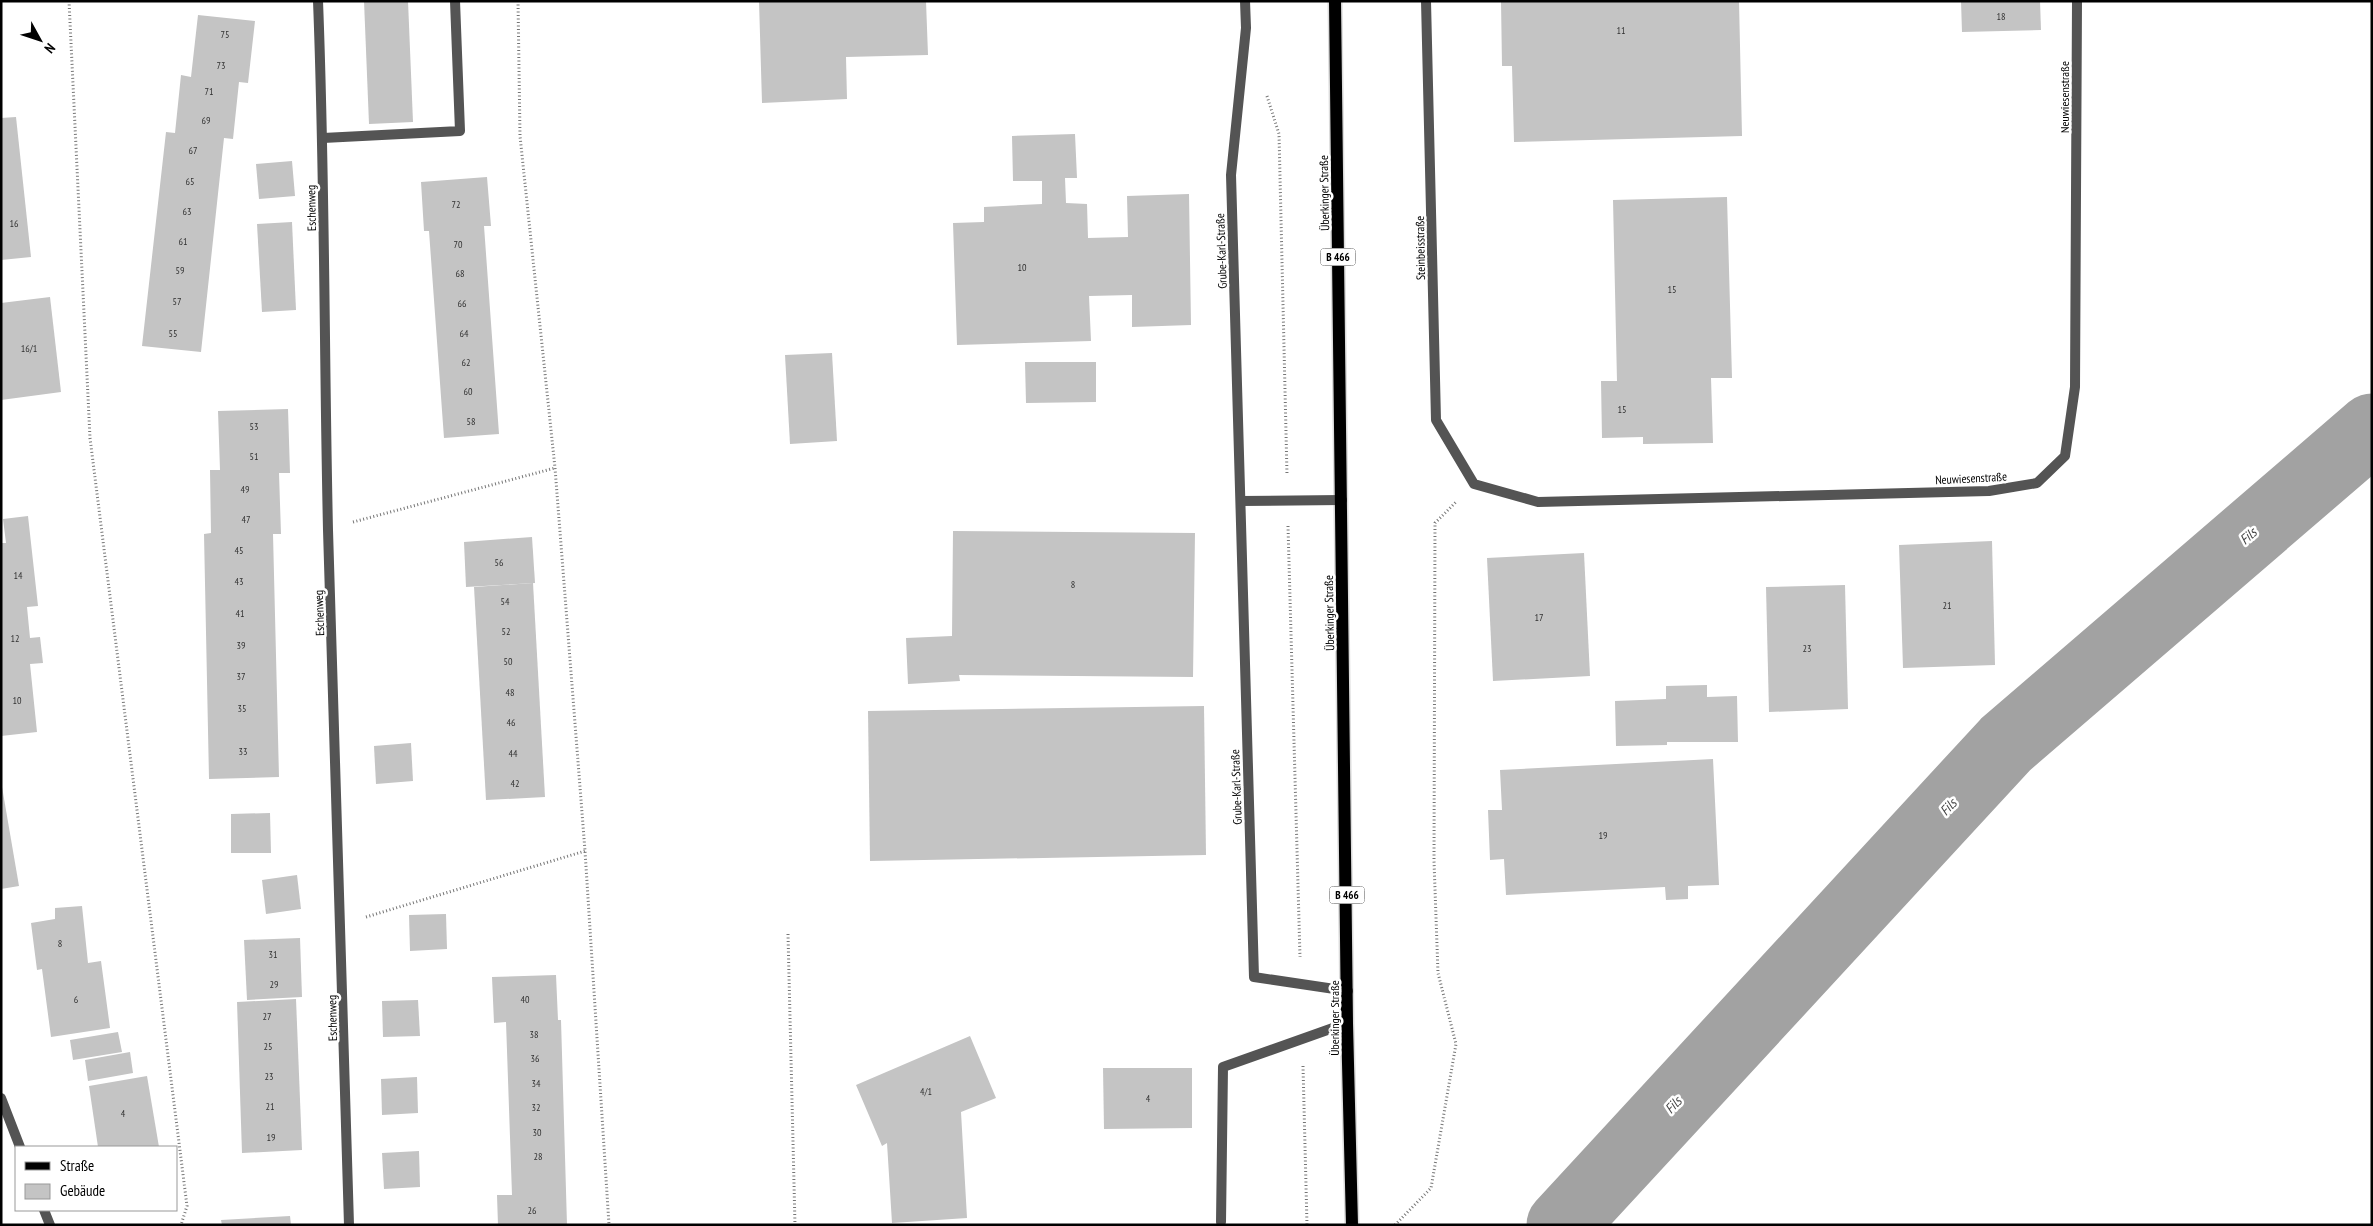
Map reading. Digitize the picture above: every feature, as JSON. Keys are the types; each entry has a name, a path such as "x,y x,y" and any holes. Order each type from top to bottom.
{"main road":[{"name":"Überkinger Straße","path":"1335,1 1347,1022 1352,1225"}],"street":[{"name":"Eschenweg","path":"318,1 323,138 328,529 342,924 349,1225"},
{"path":"323,138 460,131 455,1"},
{"name":"Grube-Karl-Straße","path":"1245,1 1246,28 1231,175 1254,977 1348,991"},
{"name":"Steinbeisstraße","path":"1426,1 1436,420 1474,484"},
{"name":"Neuwiesenstraße","path":"1474,484 1538,502 1989,491 2037,483 2065,456 2075,387 2077,1"},
{"path":"1241,501 1342,500"},
{"path":"1221,1222 1223,1067 1347,1022"},
{"path":"1,1098 20,1146"},
{"path":"44,1211 50,1225"}],"path":[{"path":"69,1 90,438 187,1206 181,1225"},
{"path":"518,1 520,136 556,468 585,852 609,1225"},
{"path":"1265,90 1279,134 1301,984"},
{"path":"328,529 556,468"},
{"path":"1396,1225 1431,1188 1456,1044 1438,973 1434,861 1435,523 1474,484"},
{"path":"342,924 585,852"},
{"path":"788,934 795,1225"},
{"path":"1303,1038 1307,1225"}],"building":[{"path":"364,1 408,1 413,122 369,124"},
{"path":"759,1 926,1 928,55 846,57 847,99 762,103"},
{"path":"1501,1 1739,1 1742,136 1514,142 1512,66 1502,66"},
{"path":"1961,1 2040,1 2041,30 1962,32"},
{"path":"198,15 255,21 248,83 239,82 233,139 224,138 201,352 142,346 166,132 175,133 181,75 191,77"},
{"path":"16,117 31,257 1,260 1,118"},
{"path":"1075,134 1077,178 1065,178 1066,203 1087,204 1088,238 1128,237 1127,196 1189,194 1191,325 1132,327 1132,295 1089,296 1091,341 957,345 953,223 984,222 984,207 1042,204 1042,181 1013,181 1012,136"},
{"path":"292,161 295,196 259,199 256,164"},
{"path":"487,177 491,226 484,226 499,434 444,438 429,231 424,231 421,182"},
{"path":"1727,197 1732,378 1711,378 1713,443 1643,444 1643,437 1602,438 1601,381 1617,381 1613,200"},
{"path":"292,222 296,310 262,312 257,224"},
{"path":"50,297 61,392 1,400 1,303"},
{"path":"832,353 837,441 790,444 785,355"},
{"path":"1025,362 1096,362 1096,402 1026,403"},
{"path":"288,409 290,473 279,473 281,534 273,534 279,777 209,779 204,534 211,533 210,470 220,470 218,411"},
{"path":"28,516 38,606 27,607 30,638 40,637 43,663 30,664 37,732 1,736 1,543 6,543 3,519"},
{"path":"953,531 1195,533 1193,677 959,675 960,681 908,684 906,638 952,636"},
{"path":"532,537 535,583 466,587 464,542"},
{"path":"1992,541 1995,665 1903,668 1899,545"},
{"path":"1584,553 1590,676 1493,681 1487,558"},
{"path":"533,583 545,797 486,800 474,587"},
{"path":"1845,585 1848,709 1769,712 1766,587"},
{"path":"1707,685 1707,697 1737,696 1738,742 1667,742 1667,745 1616,746 1615,701 1666,699 1666,686"},
{"path":"1204,706 1206,855 870,861 868,711"},
{"path":"411,743 413,781 376,784 374,746"},
{"path":"1713,759 1719,885 1688,886 1688,899 1666,900 1665,887 1506,895 1504,859 1490,860 1488,810 1502,810 1500,770"},
{"path":"1,781 19,886 1,889"},
{"path":"270,813 271,853 231,853 231,814"},
{"path":"297,875 301,909 266,914 262,880"},
{"path":"82,906 88,963 101,961 110,1028 51,1037 42,969 37,970 31,923 55,919 55,908"},
{"path":"446,914 447,949 410,951 409,915"},
{"path":"300,938 302,997 247,1000 244,940"},
{"path":"556,975 558,1020 561,1020 567,1225 498,1225 497,1195 512,1195 506,1022 494,1023 492,977"},
{"path":"296,999 302,1150 242,1153 237,1002"},
{"path":"418,1000 420,1036 383,1037 382,1001"},
{"path":"118,1032 122,1052 73,1060 70,1040"},
{"path":"970,1036 996,1098 961,1112 967,1218 892,1223 887,1143 882,1146 856,1085"},
{"path":"130,1052 133,1073 88,1081 85,1060"},
{"path":"1103,1068 1192,1068 1192,1128 1104,1129"},
{"path":"147,1076 159,1146 98,1146 89,1086"},
{"path":"417,1077 418,1113 382,1115 381,1079"},
{"path":"419,1151 420,1187 384,1189 382,1153"},
{"path":"290,1216 291,1225 222,1225 221,1220"}],"waterway":[{"name":"Fils","path":"1562,1225 2006,744 2372,429"}]}
